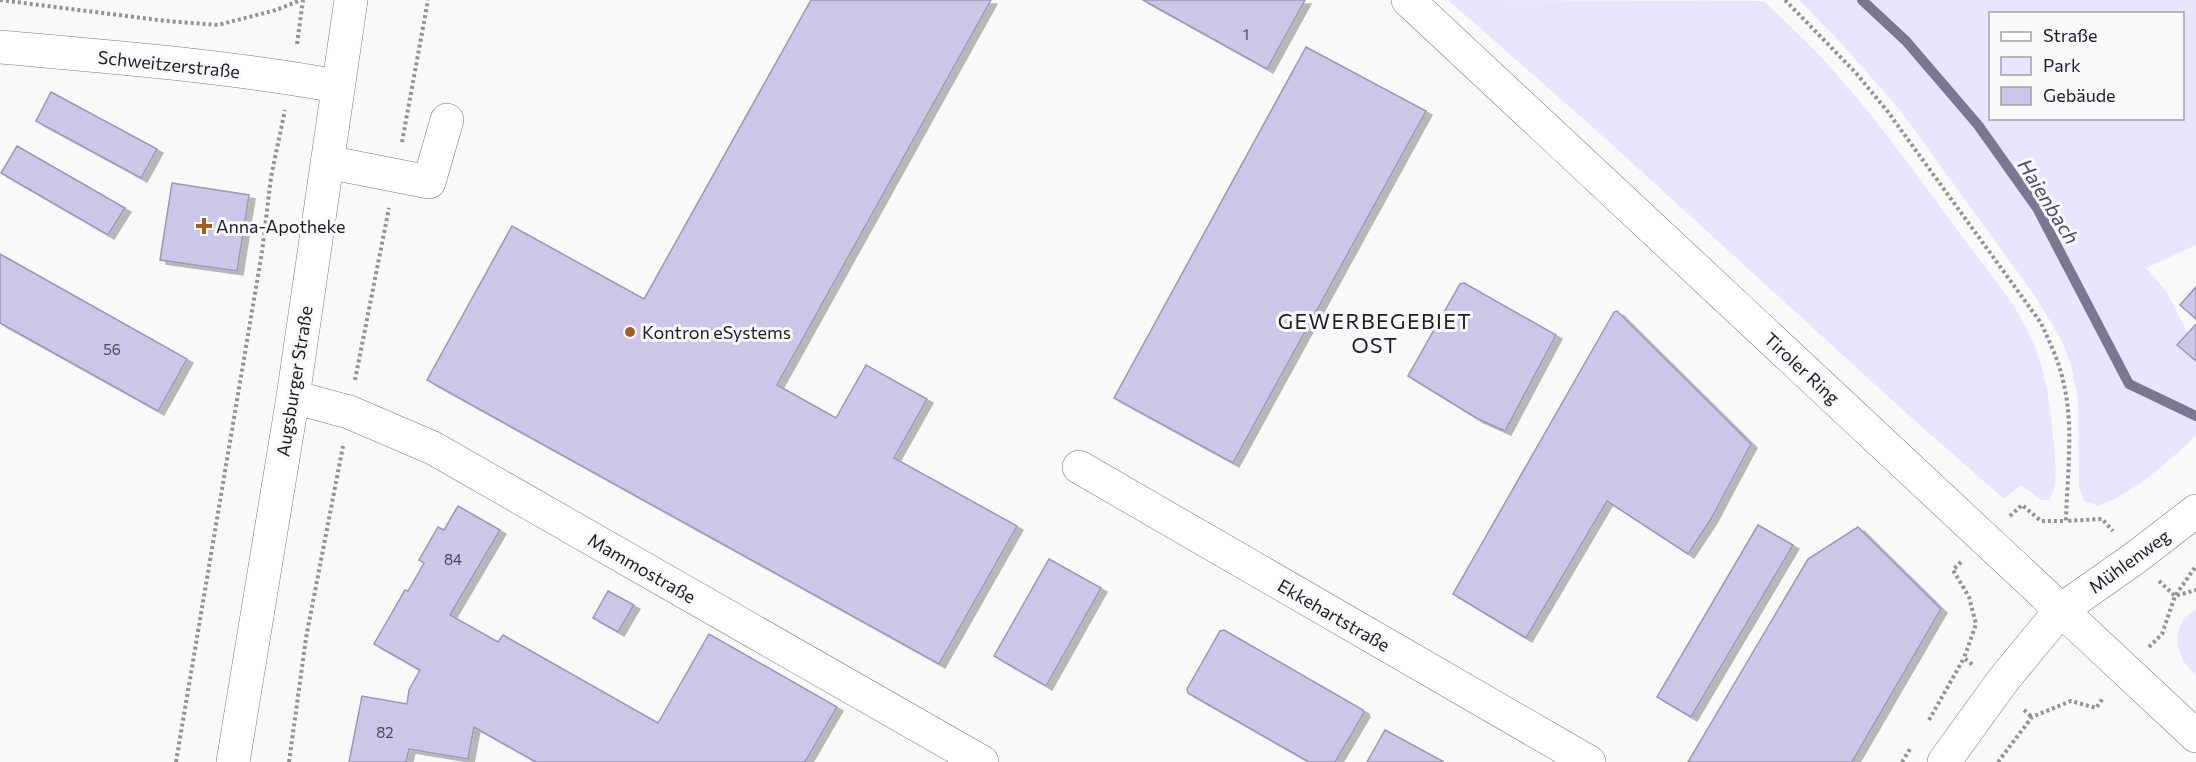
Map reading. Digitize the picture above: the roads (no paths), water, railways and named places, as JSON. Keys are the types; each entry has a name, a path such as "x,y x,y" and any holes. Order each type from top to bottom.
{"street":[{"name":"Augsburger Straße","path":"233,762 293,398 351,0"},
{"name":"Tiroler Ring","path":"1408,0 2196,736"},
{"name":"Schweitzerstraße","path":"0,47 168,63 292,78 337,86"},
{"path":"327,162 429,182 447,120"},
{"name":"Mammostraße","path":"293,398 349,412 433,448 960,757"},
{"name":"Ekkehartstraße","path":"1079,467 1589,762"},
{"name":"Mühlenweg","path":"1944,762 2004,679 2061,610 2135,558 2196,511"}],"waterway":[{"name":"Haienbach","path":"1862,0 1906,41 1978,125 2037,208 2129,384 2196,416"}],"place":[{"name":"Anna-Apotheke","path":"204,226"},
{"name":"Kontron eSystems","path":"630,332"}],"district":[{"name":"GEWERBEGEBIET OST","path":"1375,332"}]}
